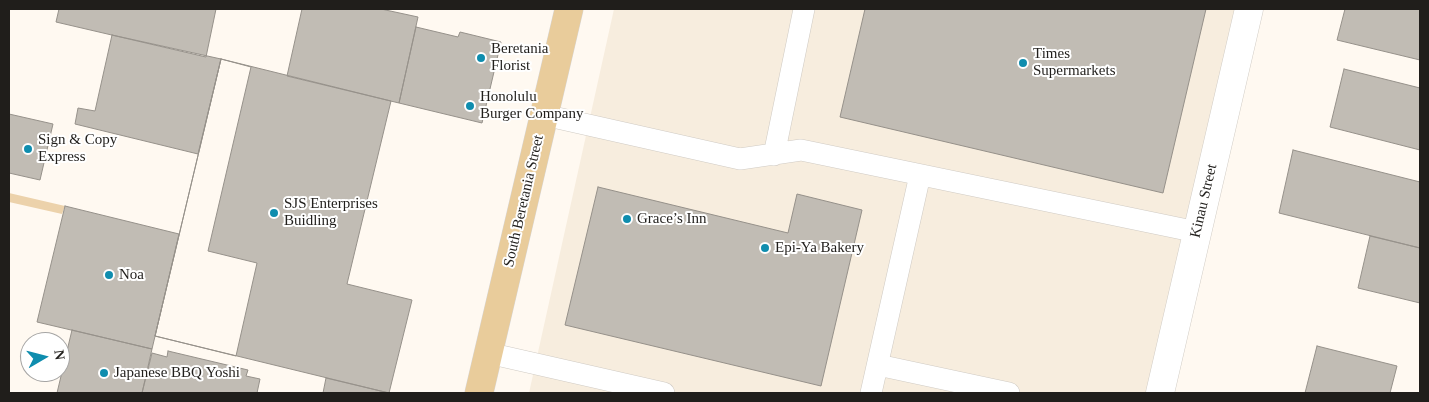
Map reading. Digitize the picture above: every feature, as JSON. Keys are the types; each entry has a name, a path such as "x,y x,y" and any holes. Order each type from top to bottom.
{"main road":[{"name":"South Beretania Street","path":"479,393 569,9"},
{"name":"Kinau Street","path":"1160,393 1249,9"}],"lane":[{"path":"774,155 804,9"},
{"path":"544,115 740,159 801,150 1197,232"},
{"path":"872,393 920,175"},
{"path":"488,353 664,393"},
{"path":"878,365 1009,393"}],"shaded area":[{"path":"614,9 1250,9 1161,393 529,393"},
{"path":"9,193 65,206 62,214 9,202"}],"building":[{"path":"59,9 216,9 206,57 56,22"},
{"path":"302,9 381,9 418,17 399,103 287,76"},
{"name":"Times Supermarkets","path":"865,9 1206,9 1163,193 840,117"},
{"path":"1345,9 1420,9 1420,60 1337,40"},
{"path":"416,27 458,37 460,32 501,42 482,123 399,103"},
{"path":"112,35 221,59 198,154 75,124 78,108 95,111"},
{"name":"SJS Enterprises Buidling","path":"221,59 391,101 347,284 412,300 389,393 155,336"},
{"path":"221,59 251,67 208,251 257,263 236,356 155,336"},
{"path":"1344,69 1420,88 1420,150 1330,127"},
{"name":"Sign & Copy Express","path":"9,114 53,124 40,180 9,173"},
{"path":"1293,150 1420,182 1420,248 1279,213"},
{"path":"598,187 788,233 797,194 862,210 821,386 565,325"},
{"name":"Noa","path":"65,206 179,234 152,349 37,322"},
{"path":"1370,236 1420,248 1420,303 1358,288"},
{"name":"Japanese BBQ Yoshi","path":"72,330 152,349 142,393 57,393 60,382 70,382 70,338"},
{"path":"1317,346 1397,366 1390,393 1305,393"},
{"path":"168,351 248,370 246,376 260,379 257,393 142,393 152,353 167,357"},
{"path":"326,378 389,393 323,393"}],"place":[{"name":"Beretania Florist","path":"481,58"},
{"name":"Times Supermarkets","path":"1023,63"},
{"name":"Honolulu Burger Company","path":"470,106"},
{"name":"Sign & Copy Express","path":"28,149"},
{"name":"SJS Enterprises Buidling","path":"274,213"},
{"name":"Grace’s Inn","path":"627,219"},
{"name":"Epi-Ya Bakery","path":"765,248"},
{"name":"Noa","path":"109,275"},
{"name":"Japanese BBQ Yoshi","path":"104,373"}]}
